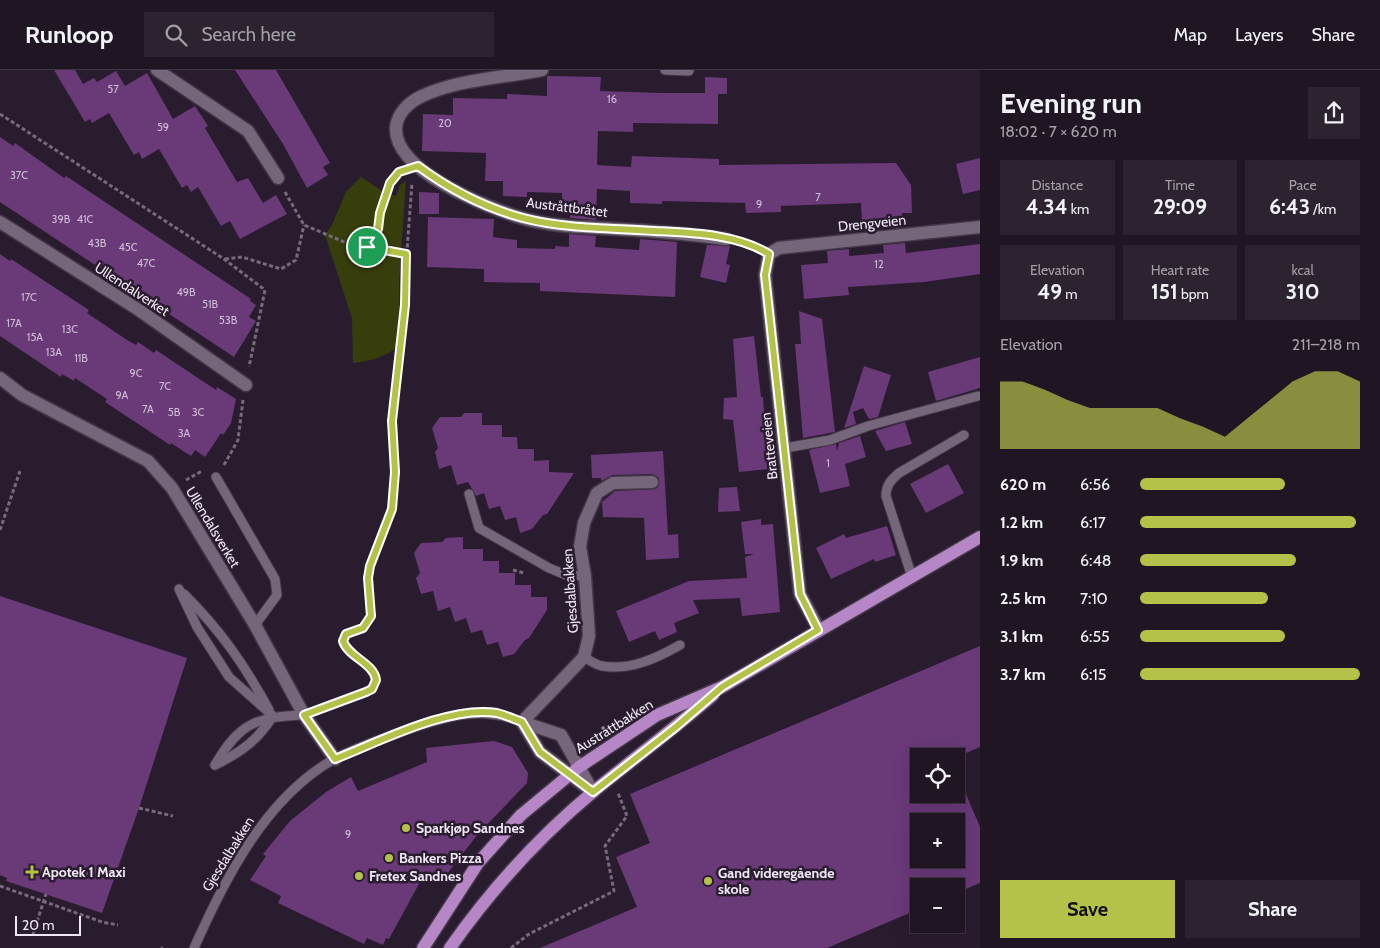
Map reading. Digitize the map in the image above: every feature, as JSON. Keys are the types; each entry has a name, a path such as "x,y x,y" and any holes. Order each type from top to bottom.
{"main road":[{"name":"Austråttbakken","path":"423,948 478,863 521,815 574,771 657,715 722,687 980,537"},
{"name":"Austråttbakken","path":"450,948 498,888 553,830 593,792 677,726 722,687"}],"street":[{"path":"157,70 248,131 278,178"},
{"name":"Austråttbråtet","path":"542,70 451,86 420,97 405,108 396,120 396,136 404,151 418,167 465,196 523,218 566,225 674,232 726,239"},
{"name":"Ullendalverket","path":"0,222 139,310 246,384"},
{"name":"Drengveien","path":"769,254 779,248 980,227"},
{"name":"Bratteveien","path":"769,254 765,275 800,594 818,630"},
{"name":"Ullendalsverket","path":"0,378 22,395 148,461 172,488 255,625 304,715 335,759"},
{"name":"Gjesdalbakken","path":"584,657 589,636 585,576 580,547 584,523 597,493 613,483 652,482"},
{"path":"522,722 584,657"},
{"name":"Gjesdalbakken","path":"522,722 561,735 574,771"},
{"name":"Gjesdalbakken","path":"522,722 540,752 574,771 593,792"}],"lane":[{"path":"665,70 689,71"},
{"path":"785,448 830,440 868,426 978,396"},
{"path":"912,577 886,496 886,488 899,473 964,435"},
{"path":"216,477 275,579 277,595 255,625"},
{"path":"468,494 479,528 549,568 566,575 585,576"},
{"path":"178,589 210,620 244,665 273,716 229,677 197,627 178,589"},
{"path":"584,657 601,666 632,665 656,659 680,644"},
{"name":"Gjesdalbakken","path":"194,948 234,868 261,826 301,783 335,759 396,734 440,719 475,712 496,713 522,722"},
{"path":"273,716 263,732 240,753 215,765 228,743 254,722 273,716 304,715"}],"path":[{"path":"0,114 224,259 265,290 250,358"},
{"path":"367,247 378,229 380,213 390,183 399,172 418,167"},
{"path":"304,715 366,692 372,689 376,680 372,671 347,648 343,641 346,634 363,628 371,616 368,578 370,566 392,509 395,472 392,421 405,305 406,254 413,182 418,167"},
{"path":"278,178 304,226 349,244 406,254"},
{"path":"224,259 242,257 281,269 296,260 304,226"},
{"path":"726,239 752,244 769,254"},
{"path":"227,457 238,440 242,408"},
{"path":"0,530 20,471"},
{"path":"511,948 529,934 614,891 605,846 626,816 617,790"},
{"path":"139,808 173,816"},
{"path":"0,886 102,922 118,924"},
{"path":"33,934 46,894"}],"green space":[{"path":"361,177 385,193 396,196 400,185 406,181 397,347 387,354 376,358 353,363 352,318 325,235 332,225 346,192"}],"building":[{"path":"54,70 75,70 83,84 94,78 97,82 116,71 125,86 147,73 173,119 195,106 208,126 205,128 237,182 248,178 263,203 276,195 287,214 240,239 230,221 221,226 198,187 191,192 187,185 182,188 159,149 142,159 139,152 134,155 109,113 92,123 90,119 85,122"},
{"path":"235,70 276,70 330,163 323,167 328,175 307,188 283,144"},
{"path":"547,76 601,77 600,91 662,93 705,93 705,77 727,78 727,94 718,94 718,124 633,123 633,132 598,131 597,165 631,167 632,156 719,159 719,165 896,163 911,185 912,213 902,213 904,227 882,229 881,220 862,221 861,203 781,206 781,212 746,213 745,203 662,201 662,204 630,203 630,191 597,189 596,220 570,218 570,202 562,202 562,193 527,192 527,197 503,196 503,181 485,181 486,153 422,151 423,114 453,115 453,98 507,99 507,94 547,96"},
{"path":"0,137 13,146 15,143 64,178 66,176 251,299 250,301 256,305 249,317 256,321 234,357 0,202"},
{"path":"980,158 980,190 963,194 956,164"},
{"path":"419,192 439,193 439,214 419,214"},
{"path":"428,217 494,219 493,237 517,240 517,248 555,249 555,246 569,247 569,234 596,236 595,247 639,250 640,239 677,242 675,297 540,291 540,283 484,282 484,269 427,267"},
{"path":"905,243 906,253 980,244 980,274 924,282 848,287 849,295 804,299 801,265 828,263 827,251 849,249 849,256 884,253 883,245"},
{"path":"707,245 730,246 726,264 730,265 726,283 700,277"},
{"path":"0,254 10,261 11,259 89,310 87,313 127,340 136,345 138,342 154,353 156,350 216,390 217,387 236,399 231,423 223,435 221,433 205,457 195,450 191,456 171,443 170,445 105,402 107,399 75,378 74,381 62,374 61,377 0,336"},
{"path":"799,311 822,319 835,432 803,438 795,344 801,344"},
{"path":"754,336 761,397 763,397 768,469 739,472 733,420 723,419 724,398 737,397 733,339"},
{"path":"980,357 980,388 936,401 928,372"},
{"path":"864,366 891,375 878,417 869,419 863,408 853,412 856,424 844,428"},
{"path":"464,413 482,413 482,425 502,425 502,437 517,437 518,449 534,449 534,461 549,460 549,472 574,473 547,514 543,515 532,529 520,533 516,517 505,520 500,506 489,509 484,493 476,496 468,482 457,485 451,465 439,469 435,452 438,448 432,428 440,417 461,417"},
{"path":"905,422 912,444 886,451 875,431"},
{"path":"860,436 866,457 845,464 850,486 820,493 809,450 836,444 837,451 839,443"},
{"path":"663,451 668,535 678,534 679,558 646,560 644,518 603,517 602,502 615,491 656,489 659,485 659,478 652,474 613,475 601,481 601,478 592,478 591,455"},
{"path":"948,464 964,493 926,513 910,484"},
{"path":"737,487 740,511 718,512 719,488"},
{"path":"761,519 761,525 773,524 780,612 742,616 740,598 693,600 699,613 674,623 677,632 659,640 655,631 629,642 616,611 689,581 747,578 745,557 754,554 745,554 741,522"},
{"path":"887,526 896,555 875,562 874,559 831,579 816,548 844,534 846,538"},
{"path":"463,537 463,549 483,549 483,561 499,561 499,573 515,573 515,585 531,585 531,597 547,597 547,610 529,638 525,640 514,654 503,657 498,642 487,645 482,630 471,633 466,618 455,622 450,607 438,611 433,591 421,594 416,578 420,573 414,553 421,543 442,542 446,538"},
{"path":"0,596 187,658 139,808 102,913 6,881 7,878 0,875"},
{"path":"980,646 980,747 965,753 965,748 910,748 910,803 965,803 966,794 980,827 980,883 965,889 965,878 910,878 910,913 827,948 540,948 637,907 616,857 650,843 630,794"},
{"path":"494,741 512,747 528,773 527,783 478,834 440,883 426,871 389,939 386,938 383,945 367,938 364,944 278,903 281,896 250,880 266,856 263,854 290,821 326,792 351,777 358,791 427,762 426,748"}],"place":[{"name":"Sparkjøp Sandnes","path":"406,828"},
{"name":"Bankers Pizza","path":"389,858"},
{"name":"Apotek 1 Maxi","path":"32,872"},
{"name":"Fretex Sandnes","path":"359,876"},
{"name":"Gand videregående skole","path":"708,881"}],"route":[{"path":"418,166 465,196 523,218 566,225 674,232 726,239 752,244 769,254 765,275 800,594 818,630 722,687 677,726 593,792 540,752 522,722 496,713 475,712 440,719 396,734 335,759 304,715 366,692 375,685 376,676 344,645 343,641 346,634 363,628 371,616 368,578 370,566 388,522 392,509 394,490 395,472 392,421 405,305 406,254 367,247 378,229 380,213 390,183 399,172 418,166"}]}
